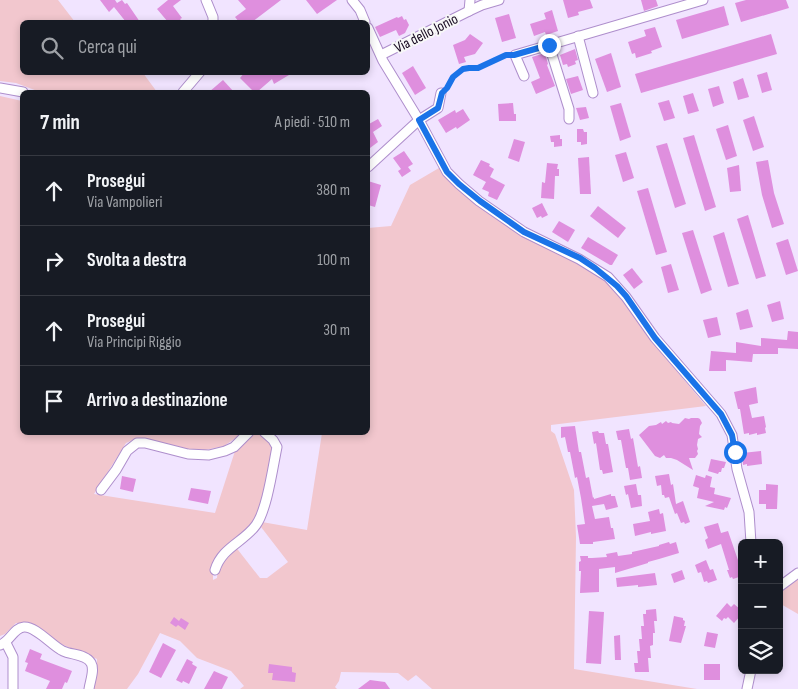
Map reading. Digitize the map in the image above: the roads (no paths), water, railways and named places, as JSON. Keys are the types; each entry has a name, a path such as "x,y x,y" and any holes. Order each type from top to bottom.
{"street":[{"path":"206,0 213,20"},
{"path":"352,0 360,10 364,20"},
{"path":"469,11 470,0"},
{"name":"Via dello Jonio","path":"381,55 469,11 499,0"},
{"path":"524,76 514,55 703,0"},
{"path":"370,32 381,55 382,62 419,120 447,172 480,201 524,232 580,258 617,286 655,338 721,414 732,435 737,469 749,512 751,539"},
{"path":"578,36 593,93"},
{"path":"549,45 569,109 569,120"},
{"path":"185,90 197,75"},
{"path":"0,88 20,91"},
{"path":"370,165 419,120 438,108 442,93"},
{"path":"101,490 127,451 137,443 188,454 209,454 234,447 246,435"},
{"path":"215,570 217,562 222,556 252,530 261,516 277,447 267,435"},
{"path":"783,584 798,573"},
{"path":"12,689 13,657 3,644 17,629 24,627 34,630 63,651 89,660 93,670 89,689"},
{"path":"747,689 750,674"},
{"path":"82,689 91,676"}]}
